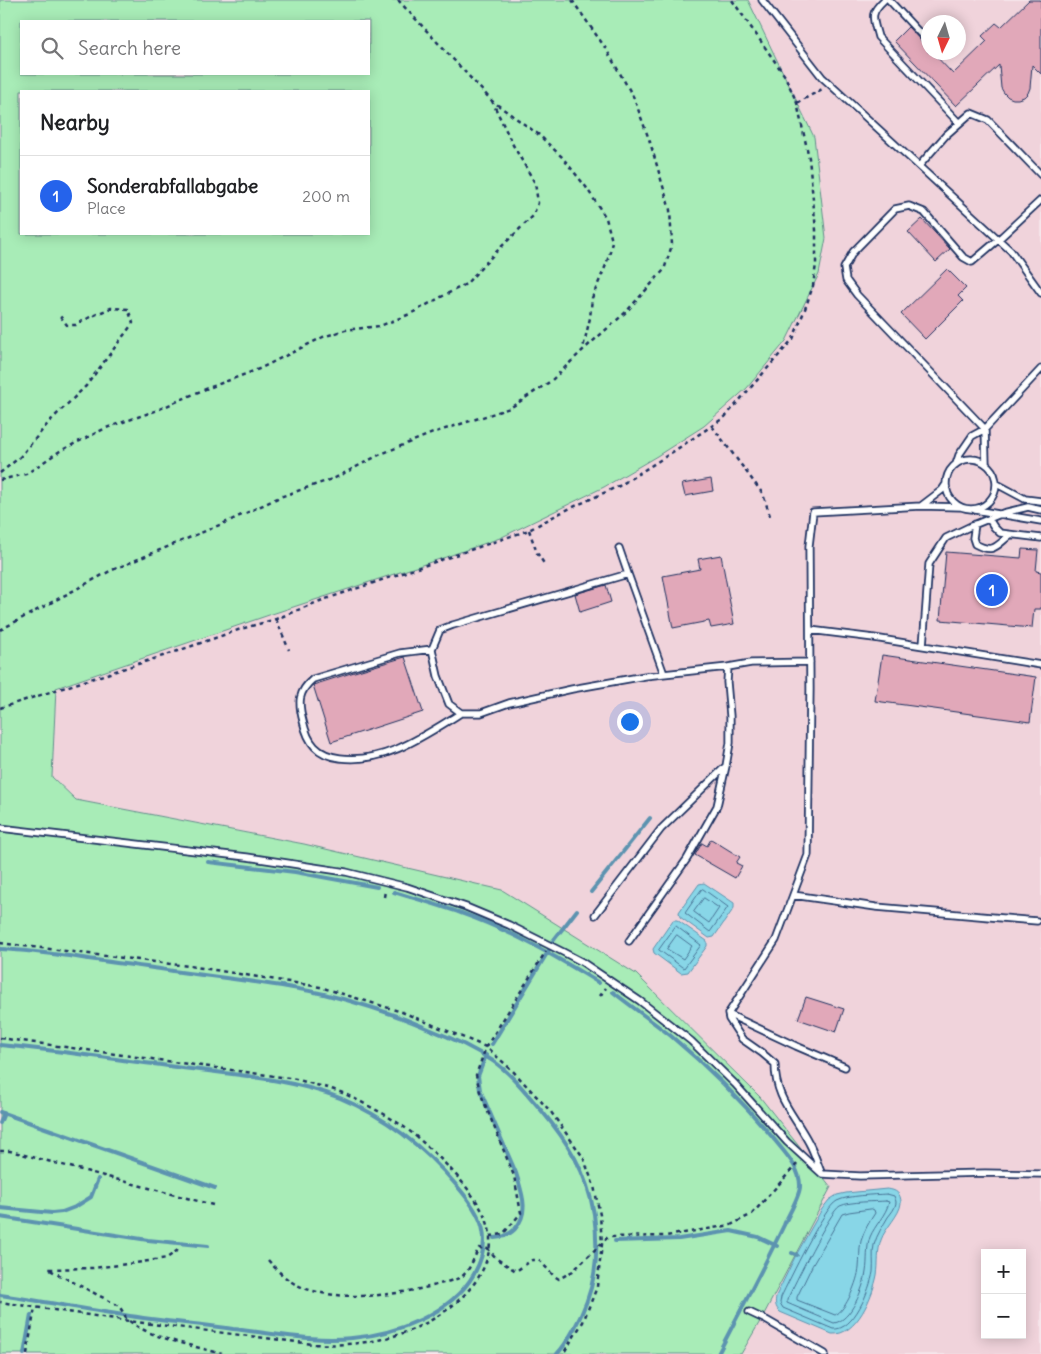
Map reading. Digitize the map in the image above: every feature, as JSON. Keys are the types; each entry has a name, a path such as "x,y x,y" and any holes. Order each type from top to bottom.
{"lane":[{"path":"762,0 822,76 999,239 1011,251 1041,293"},
{"path":"884,0 875,9 873,18 878,37 959,123"},
{"path":"889,0 921,34"},
{"path":"919,166 946,135 971,113 988,120 1041,175"},
{"path":"986,463 985,429 857,295 846,280 844,268 853,252 895,209 909,206 924,212 963,257 972,262 1041,200"},
{"path":"956,464 959,455 972,436 985,429 1041,369"},
{"path":"961,507 950,498 946,484 947,476 956,464 964,460 979,460 986,463 992,469 997,484 996,492 986,505 971,509"},
{"path":"921,506 942,490 946,484"},
{"path":"997,484 1026,499 1041,501"},
{"path":"822,1174 809,1142 788,1110 778,1090 775,1064 742,1039 729,1019 728,1014 776,940 808,855 809,546 813,512 921,506 961,507 1041,521"},
{"path":"923,646 929,564 946,538 1003,513 1028,508 1041,510"},
{"path":"989,519 1000,533 1041,538"},
{"path":"975,524 973,538 975,544 982,548 991,549 998,546 1010,535"},
{"path":"618,548 664,674"},
{"path":"461,713 449,704 438,676 432,649 440,630 628,574"},
{"path":"810,630 1041,665"},
{"path":"432,649 400,653 313,679 302,691 300,708 307,734 313,745 320,752 346,759 381,755 417,740 461,713 481,713 509,703 645,676 751,663 810,662"},
{"path":"629,942 687,860 717,806 730,743 728,667"},
{"path":"596,915 661,829 726,766"},
{"path":"0,828 248,858 346,872 407,887 466,907 509,925 582,962 626,991 691,1042 735,1084 787,1142 822,1174 860,1176 985,1173 1041,1174"},
{"path":"793,895 876,907 1037,921"},
{"path":"728,1014 845,1067"},
{"path":"749,1312 825,1354"}],"path":[{"path":"398,0 492,101 538,134 562,157 586,187 606,218 612,241 606,265 592,298 583,350"},
{"path":"0,630 110,571 230,521 280,497 335,478 381,454 433,433 510,408 551,381 626,312 664,270 672,246 670,210 650,142 634,98 606,49 572,0"},
{"path":"0,708 276,619 320,601 529,530 618,486 725,417 793,339 814,286 816,264 816,230 809,158 797,103 784,76 732,0"},
{"path":"797,103 832,86"},
{"path":"0,480 26,474 60,451 106,428 155,411 259,369 323,337 345,330 380,326 410,314 466,284 533,216 538,203 535,184 513,145 492,101"},
{"path":"0,473 20,457 50,422 86,386 133,323 128,309 111,308 76,325 67,325 60,316"},
{"path":"712,426 763,494 770,516"},
{"path":"529,530 545,565"},
{"path":"276,619 289,650"},
{"path":"0,943 196,967 320,987 402,1012 486,1047 512,1070 551,1112 583,1157 594,1186 600,1215 602,1244 597,1288 583,1322 563,1354"},
{"path":"490,1236 503,1234 520,1213 514,1176 487,1110 476,1075 486,1047 550,945"},
{"path":"0,1038 296,1079 342,1093 384,1114 411,1132 434,1153 476,1200 485,1217 490,1236 485,1248 483,1270 462,1299 415,1329 370,1342 331,1346 312,1344 129,1321 0,1302"},
{"path":"0,1151 10,1150 213,1205"},
{"path":"268,1260 276,1270 297,1285 330,1294 372,1295 427,1288 461,1277 467,1271 479,1248 485,1248 513,1270 518,1270 532,1260 539,1260 559,1279 573,1271 608,1237 666,1236 731,1225 752,1214 803,1157"},
{"path":"178,1250 167,1258 136,1263 93,1268 48,1269 119,1306 129,1321 145,1332 222,1354"},
{"path":"28,1354 35,1307"}],"shaded area":[{"path":"748,0 1041,0 1041,1354 741,1354 831,1187 760,1097 636,974 304,844 76,800 52,777 56,689 500,538 604,487 657,456 814,137"}],"green space":[{"path":"0,0 748,0 814,137 826,238 819,274 786,341 747,388 704,426 657,456 604,487 500,538 56,688 52,777 76,800 304,844 502,890 636,974 760,1097 831,1187 741,1354 0,1354"}],"water":[{"path":"704,883 734,903 734,908 714,937 709,938 680,917 679,912 699,884"},
{"path":"673,920 677,920 707,941 707,946 688,972 681,973 654,953 653,949"},
{"path":"887,1189 899,1194 901,1200 900,1208 881,1240 877,1275 872,1293 856,1321 841,1333 832,1334 780,1312 776,1305 776,1296 795,1257 829,1200 837,1195 846,1193"}],"building":[{"path":"1029,0 1041,0 1041,74 1032,65 1028,93 1018,99 1008,97 1001,88 999,65 956,106 894,41 908,27 921,41 921,60 940,60 953,74 987,41 982,36 996,23 1001,27"},
{"path":"922,219 950,249 936,262 908,232"},
{"path":"947,269 966,288 958,296 963,301 925,339 901,314"},
{"path":"711,479 713,491 685,496 682,484"},
{"path":"1022,549 1038,550 1036,571 1041,572 1041,609 1034,609 1032,628 940,620 946,552 1021,558"},
{"path":"721,555 734,624 711,628 709,621 673,628 663,576 700,569 698,559"},
{"path":"606,585 611,602 580,612 575,594"},
{"path":"882,655 1036,677 1030,722 875,701"},
{"path":"405,657 423,712 331,742 313,685"},
{"path":"711,839 740,857 736,863 742,866 735,878 695,855 702,843 707,846"},
{"path":"806,997 844,1009 836,1032 798,1019"}],"waterway":[{"path":"591,892 650,818"},
{"path":"208,862 295,872 377,887"},
{"path":"394,892 453,910 497,927 549,953 599,983"},
{"path":"553,941 577,910"},
{"path":"0,949 76,957 249,981 324,994 377,1009 416,1024 446,1036 493,1061 519,1084 560,1134 575,1158 591,1199 596,1230 596,1260 591,1288 574,1329 557,1354"},
{"path":"492,1044 549,950"},
{"path":"613,992 671,1036 724,1085 773,1138 798,1173 800,1187 796,1201 718,1354"},
{"path":"0,1045 255,1077 299,1085 340,1098 389,1124 432,1159 473,1207 479,1217 484,1238 480,1261 474,1274 464,1288 451,1300 421,1320 404,1327 369,1336 337,1339 293,1336 138,1317 0,1295"},
{"path":"486,1055 478,1076 480,1090 516,1173 523,1202 520,1223 505,1236 494,1238"},
{"path":"0,1112 215,1188"},
{"path":"0,1123 4,1113"},
{"path":"0,1208 52,1213 62,1212 75,1207 91,1197 98,1179"},
{"path":"0,1217 148,1240 208,1246"},
{"path":"615,1241 679,1239 731,1231 758,1237 777,1246"},
{"path":"792,1253 797,1255"},
{"path":"24,1354 31,1315"}],"place":[{"name":"Sonderabfallabgabe","path":"992,590"}]}
